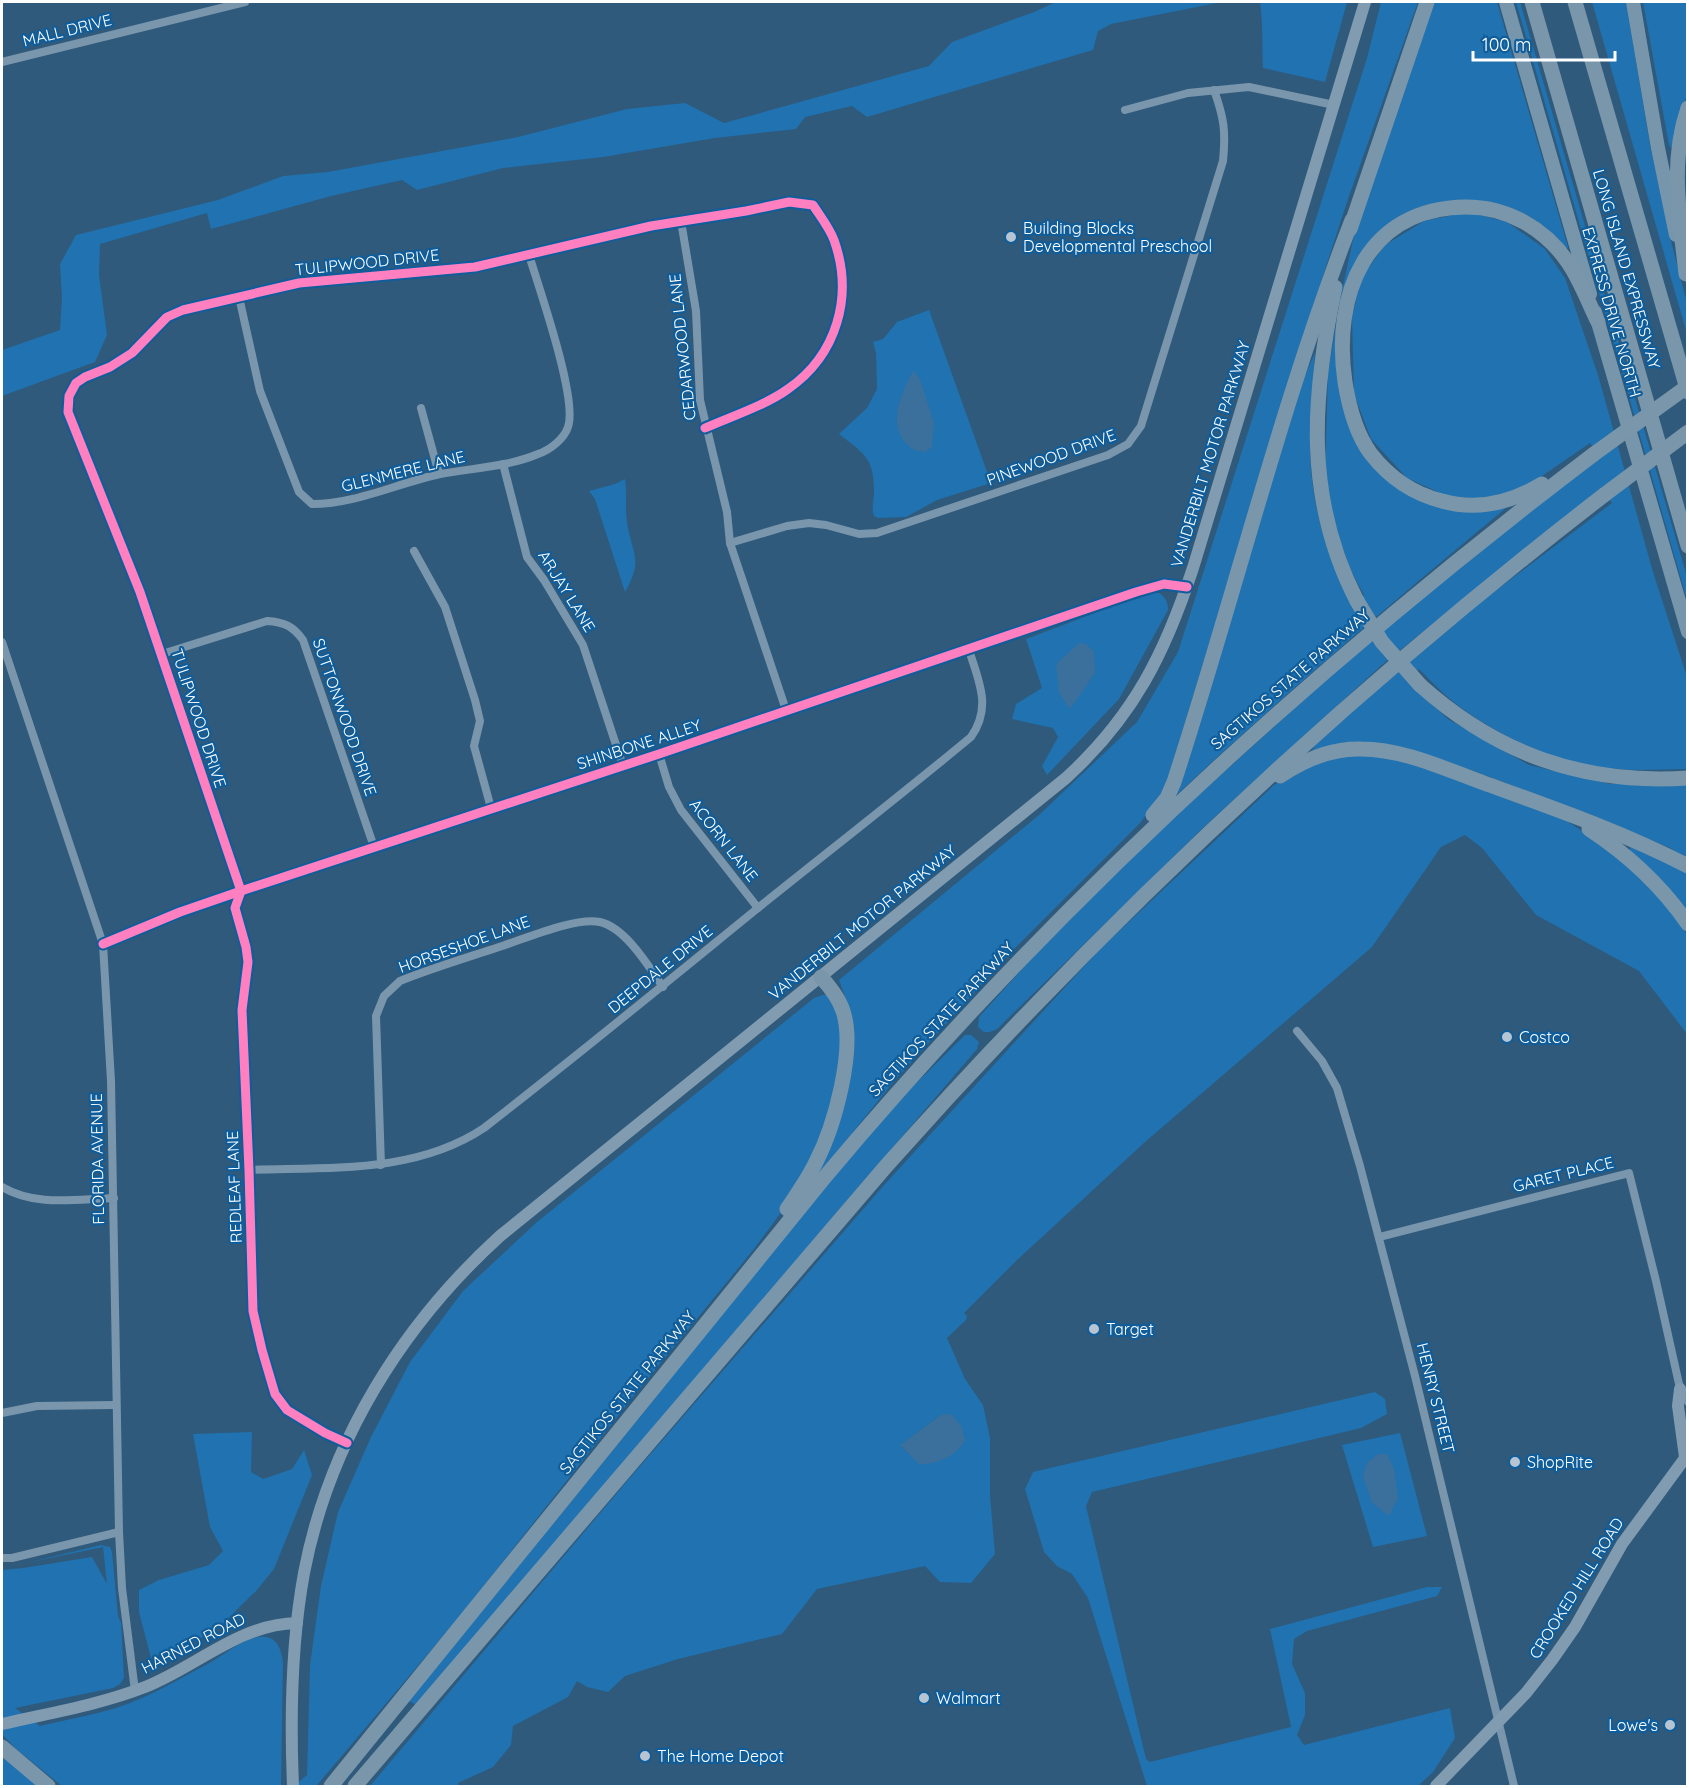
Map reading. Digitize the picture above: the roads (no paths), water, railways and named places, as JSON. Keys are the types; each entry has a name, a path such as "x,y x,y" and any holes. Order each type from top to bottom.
{"highway":[{"path":"1074,904 1112,855 1161,806 1171,790 1302,360 1427,2"},
{"name":"EXPRESS DRIVE NORTH","path":"1506,2 1688,632"},
{"name":"LONG ISLAND EXPRESSWAY","path":"1532,2 1688,546"},
{"name":"LONG ISLAND EXPRESSWAY","path":"1575,2 1688,392"},
{"path":"1633,2 1663,172 1687,277"},
{"path":"1687,277 1676,175 1679,142 1688,108"},
{"path":"1594,454 1527,492 1494,503 1459,504 1425,496 1393,476 1377,461 1365,445 1348,400 1342,345 1344,315 1350,287 1371,252 1387,235 1405,223 1436,211 1457,207 1496,211 1519,219 1541,233 1568,262 1598,322"},
{"path":"1352,220 1338,272 1326,339 1317,443 1321,493 1328,527 1341,568 1357,601 1382,642 1420,685 1450,710 1509,747 1574,770 1618,778 1652,780 1688,778"},
{"name":"SAGTIKOS STATE PARKWAY","path":"331,1786 789,1220 892,1098 1007,972 1186,794 1296,696 1478,544 1594,454 1688,386"},
{"path":"357,1784 929,1118 1094,944 1242,802 1402,658 1604,495 1688,432"},
{"path":"1242,802 1306,761 1338,751 1381,750 1402,755 1558,810 1661,852 1688,866"},
{"path":"1558,810 1620,851 1653,882 1688,924"},
{"path":"713,1315 748,1260 802,1186 816,1162 829,1129 843,1075 847,1030 840,1004 821,976"},
{"path":"2,1748 48,1786"}],"main road":[{"name":"VANDERBILT MOTOR PARKWAY","path":"293,1786 292,1688 297,1623 314,1533 347,1443 375,1388 406,1339 441,1295 484,1250 1054,789 1089,755 1119,721 1151,672 1172,629 1187,586 1365,2"},
{"path":"1680,1389 1678,1406 1686,1456"},
{"name":"CROOKED HILL ROAD","path":"1436,1786 1498,1723 1563,1646 1622,1544 1686,1456"},
{"name":"HARNED ROAD","path":"2,1724 135,1691 175,1673 251,1631 297,1623"}],"street":[{"name":"MALL DRIVE","path":"2,62 245,2"},
{"path":"1125,110 1188,93 1249,87 1334,105"},
{"name":"PINEWOOD DRIVE","path":"730,543 787,526 809,523 859,534 877,533 1060,473 1108,455 1128,444 1141,426 1223,161 1226,137 1223,116 1214,90"},
{"name":"TULIPWOOD DRIVE","path":"241,891 140,592 69,411 69,396 76,383 110,367 132,353 167,317 183,310 299,283 475,267 651,226 789,202 813,205 830,233 841,267 843,291 840,314 832,339 815,366 787,390 705,428"},
{"name":"CEDARWOOD LANE","path":"681,222 696,311 700,400 705,428 727,512 730,543 786,710"},
{"name":"GLENMERE LANE","path":"239,297 260,391 299,492 312,504 333,504 439,474 503,464 539,454 556,444 568,427 569,407 565,377 530,255"},
{"path":"422,408 439,474"},
{"name":"ARJAY LANE","path":"503,464 527,557 544,580 583,645 623,766"},
{"path":"414,551 445,607 475,700 480,721 474,746 491,808"},
{"name":"SHINBONE ALLEY","path":"103,944 180,912 241,891 659,754 1158,585 1187,586"},
{"name":"SUTTONWOOD DRIVE","path":"162,654 267,621 283,622 295,629 303,640 374,847"},
{"name":"FLORIDA AVENUE","path":"2,642 103,944 111,1081 114,1197 118,1532 122,1588 135,1691"},
{"name":"DEEPDALE DRIVE","path":"249,1170 381,1165 433,1153 466,1140 663,987 972,737 979,726 983,710 982,691 969,650"},
{"name":"ACORN LANE","path":"659,754 669,787 681,810 758,908"},
{"name":"REDLEAF LANE","path":"241,891 235,908 248,962 242,1011 253,1311 275,1394 287,1410 325,1433 347,1443"},
{"name":"HORSESHOE LANE","path":"381,1165 376,1016 384,996 400,981 479,953 580,922 602,922 634,947 663,987"},
{"name":"HENRY STREET","path":"1297,1031 1322,1061 1337,1088 1416,1376 1514,1786"},
{"name":"GARET PLACE","path":"1379,1237 1629,1173 1680,1389 1688,1402"},
{"path":"2,1187 16,1196 48,1201 114,1197"},
{"path":"2,1413 37,1406 115,1405"},
{"path":"2,1558 12,1558 118,1532"}],"place":[{"name":"Building Blocks Developmental Preschool","path":"1011,237"},
{"name":"Costco","path":"1507,1037"},
{"name":"Target","path":"1094,1329"},
{"name":"ShopRite","path":"1515,1462"},
{"name":"Walmart","path":"924,1698"},
{"name":"Lowe's","path":"1670,1725"},
{"name":"The Home Depot","path":"645,1756"}]}
